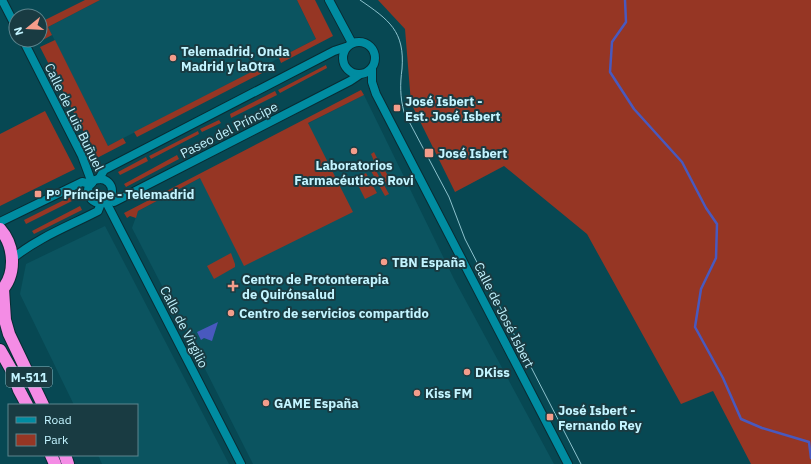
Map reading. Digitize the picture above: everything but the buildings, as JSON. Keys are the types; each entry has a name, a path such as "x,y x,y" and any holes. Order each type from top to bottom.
{"highway":[{"name":"M-511","path":"0,229 10,246 12,259 12,269 9,280 2,290 5,320 43,404"},
{"name":"M-511","path":"0,350 26,404"},
{"path":"0,366 19,390"}],"street":[{"path":"2,0 8,12"},
{"path":"329,0 349,45"},
{"path":"361,42 369,45 374,52 375,61 372,69 359,75 352,73 346,68 343,62 343,54 349,45 361,42"},
{"name":"Paseo del Príncipe","path":"94,182 104,170 324,56 349,45"},
{"name":"Calle de Luis Buñuel","path":"27,48 94,182"},
{"name":"Calle de José Isbert","path":"372,69 372,82 376,94 568,464"},
{"name":"Paseo del Príncipe","path":"105,201 114,202 359,75"},
{"path":"0,222 82,182 104,180 109,183 112,189 111,194 98,211 34,244 12,259"},
{"path":"94,182 89,189 89,194 96,202 105,201"},
{"name":"Calle de Virgilio","path":"105,201 241,464"}],"shaded area":[{"path":"100,0 297,0 316,39 108,146 48,27"},
{"path":"364,95 454,279 554,464 253,464 132,228 138,211"},
{"path":"105,226 229,464 102,464 98,456 138,456 138,404 74,404 20,294 26,264"}],"green space":[{"path":"85,0 100,0 48,27 48,18"},
{"path":"297,0 315,0 333,36 281,63 279,58 316,39"},
{"path":"378,0 811,0 811,464 751,464 713,391 681,404 587,234 504,166 455,192 411,103 405,29"},
{"path":"48,27 52,35 48,37"},
{"path":"55,40 108,146 123,138 126,143 97,158 41,48 48,48 48,43"},
{"path":"326,65 327,68 280,93 278,90"},
{"path":"263,66 266,71 137,137 134,132"},
{"path":"361,90 364,95 308,123 353,212 244,266 200,178 138,211 136,218 130,216 127,218 124,213"},
{"path":"275,91 277,95 231,118 230,114"},
{"path":"45,111 75,169 0,206 0,134"},
{"path":"219,120 221,123 202,132 200,129"},
{"path":"198,131 199,134 151,159 149,156"},
{"path":"374,152 381,166 377,168 371,154"},
{"path":"177,155 179,159 126,187 124,184"},
{"path":"146,157 148,161 120,175 118,172"},
{"path":"383,167 392,183 387,186 379,170"},
{"path":"375,169 389,194 385,196 371,171"},
{"path":"366,173 377,193 365,199 355,179"},
{"path":"74,195 76,199 26,224 24,220"},
{"path":"80,206 82,210 34,234 32,231"},
{"path":"231,253 235,267 214,279 207,266"}],"water":[{"path":"218,322 212,341 204,338 201,340 197,332"}],"waterway":[{"path":"625,0 626,22 612,42 610,72 634,109 682,162 706,208 717,224 716,258 701,289 695,327 723,378 741,419 762,428 809,442 811,458"}],"tram line":[{"path":"360,0 387,21 398,36 402,56 401,90 404,112 449,197 465,239 581,464"}],"place":[{"name":"Telemadrid, Onda Madrid y laOtra","path":"173,58"},
{"name":"José Isbert - Est. José Isbert","path":"397,108"},
{"name":"Laboratorios Farmacéuticos Rovi","path":"354,151"},
{"name":"José Isbert","path":"429,153"},
{"name":"Pº Príncipe - Telemadrid","path":"38,194"},
{"name":"TBN España","path":"384,262"},
{"name":"Centro de Protonterapia de Quirónsalud","path":"233,286"},
{"name":"Centro de servicios compartido","path":"231,313"},
{"name":"DKiss","path":"467,372"},
{"name":"Kiss FM","path":"417,393"},
{"name":"GAME España","path":"266,403"},
{"name":"José Isbert - Fernando Rey","path":"550,417"}]}
